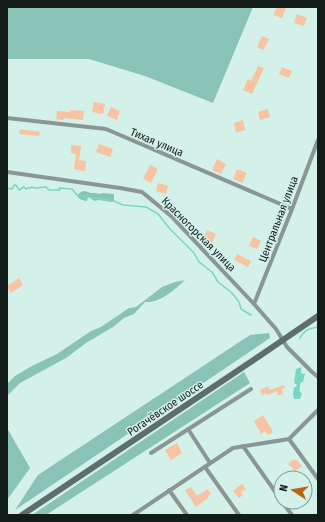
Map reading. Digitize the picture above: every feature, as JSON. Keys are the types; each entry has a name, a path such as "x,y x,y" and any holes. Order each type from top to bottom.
{"main road":[{"name":"Рогачёвское шоссе","path":"22,515 318,316"}],"street":[{"name":"Тихая улица","path":"7,118 106,130 292,209"},
{"name":"Центральная улица","path":"254,304 318,140"},
{"name":"Красногорская улица","path":"7,172 142,192 171,216 254,304 276,329 287,347 318,377"},
{"path":"151,453 251,389"},
{"path":"133,515 233,448 289,439 318,410"},
{"path":"188,429 210,463"},
{"path":"289,439 318,479"},
{"path":"243,446 273,488"},
{"path":"205,467 239,515"},
{"path":"169,490 187,515"}],"shaded area":[{"path":"7,7 253,7 213,103 145,76 89,59 7,59"},
{"path":"84,191 99,194 114,194 114,201 95,201 88,197 87,201 82,200 77,195"},
{"path":"185,280 163,297 154,301 145,302 134,314 124,318 66,358 20,383 7,395 7,384 15,376 57,354 129,308 136,307 162,287"},
{"path":"269,333 270,338 15,510 38,475 250,335"},
{"path":"301,367 302,374 305,373 300,387 300,392 302,393 300,399 294,399 294,387 297,385 294,383 296,369"},
{"path":"244,372 250,383 46,515 32,515"},
{"path":"7,428 30,468 7,500"}],"building":[{"path":"277,7 286,8 282,18 273,15"},
{"path":"297,14 307,18 304,26 294,23"},
{"path":"262,36 269,39 263,50 257,47"},
{"path":"258,66 264,68 252,94 243,90 248,79 251,81"},
{"path":"282,67 292,71 289,78 279,74"},
{"path":"94,102 105,104 103,114 92,112"},
{"path":"111,107 120,111 117,120 107,116"},
{"path":"268,109 270,117 260,120 258,112"},
{"path":"70,110 84,111 83,120 64,118 63,120 56,119 57,111 70,112"},
{"path":"243,120 245,130 236,133 234,123"},
{"path":"20,129 40,132 39,136 19,134"},
{"path":"140,131 149,135 146,142 137,138"},
{"path":"99,144 113,149 110,157 96,152"},
{"path":"71,145 81,146 79,160 86,161 85,171 74,169 76,154 71,153"},
{"path":"217,159 226,164 221,174 212,170"},
{"path":"150,165 158,169 151,183 143,179"},
{"path":"237,169 247,173 242,183 233,179"},
{"path":"158,183 168,186 166,194 156,191"},
{"path":"207,230 216,234 212,243 203,239"},
{"path":"253,237 261,241 257,249 249,246"},
{"path":"237,254 251,261 248,267 234,260"},
{"path":"19,278 23,285 11,293 7,286"},
{"path":"284,385 285,388 282,389 283,394 278,395 277,391 268,395 266,393 262,395 260,390 268,386 270,390"},
{"path":"263,415 273,432 268,435 265,431 261,434 254,421"},
{"path":"177,443 182,453 171,460 165,450"},
{"path":"293,460 297,460 302,466 294,470 288,463"},
{"path":"242,484 246,489 241,492 243,495 239,498 233,491"},
{"path":"191,487 197,496 208,489 211,494 196,507 185,490"}],"waterway":[{"path":"7,187 11,189 14,185 16,185 19,190 24,187 26,189 32,187 46,187 49,190 60,190 59,188 72,189 77,195 114,201 123,205 146,207 158,214 170,229 194,253 199,262 212,272 218,282 232,293 239,302 241,309 251,315"},
{"path":"300,338 308,330 318,327"}]}
